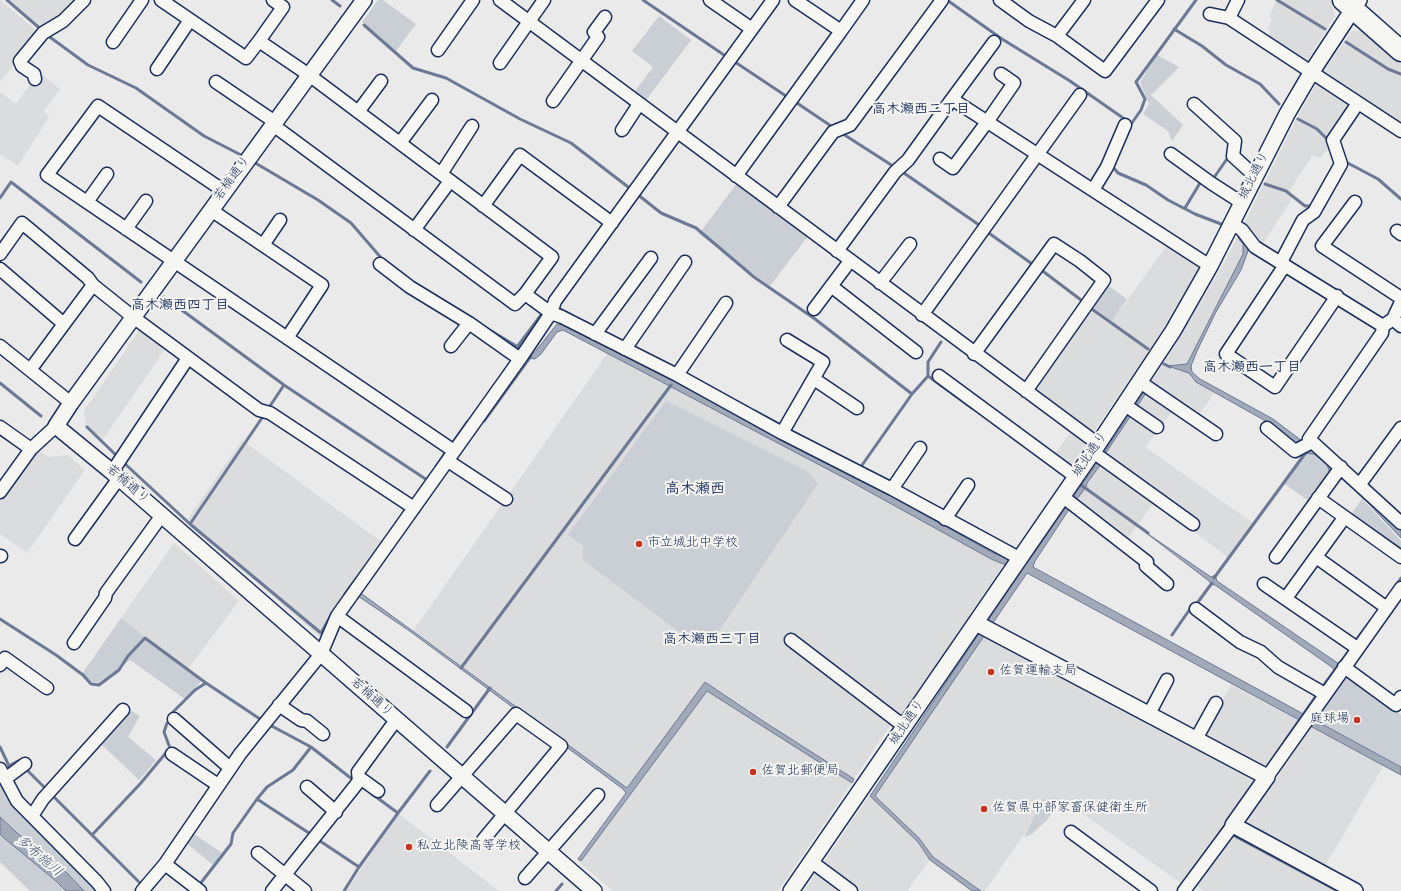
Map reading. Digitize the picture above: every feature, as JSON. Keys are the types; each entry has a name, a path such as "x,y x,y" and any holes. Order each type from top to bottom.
{"highway":[{"path":"1354,2 1401,34"},
{"path":"1354,2 1401,51"}],"street":[{"path":"35,79 34,74 22,66 20,62 45,31 63,21 84,0"},
{"path":"113,42 142,0"},
{"path":"161,0 246,58 283,7 273,0"},
{"name":"若楠通り","path":"364,0 70,402 56,426 118,467 162,515 460,777 594,891"},
{"path":"438,50 473,0"},
{"path":"500,0 974,354 1026,391 1099,453 1193,524"},
{"path":"500,63 544,0"},
{"path":"710,0 749,27"},
{"path":"144,889 165,864 218,786 227,766 265,723 321,654 336,616 411,506 523,354 551,313 555,301 730,59 749,27 773,0"},
{"path":"795,0 841,31"},
{"path":"736,176 863,0"},
{"path":"778,207 837,130 850,125 942,0"},
{"path":"1057,36 1084,0"},
{"path":"1007,2 1029,21 1057,36 1105,71 1158,0"},
{"path":"1229,18 1238,0"},
{"name":"城北通り","path":"791,891 905,726 983,627 1015,564 1069,501 1076,477 1099,453 1130,409 1140,382 1173,331 1210,266 1287,114 1354,2"},
{"path":"1210,14 1229,18 1401,131"},
{"path":"553,101 598,37 594,32 605,17"},
{"path":"157,69 190,20"},
{"path":"216,82 274,123 414,230 515,304 525,294 552,257 309,75 259,41"},
{"path":"837,251 897,170 908,160 994,42"},
{"path":"940,159 953,168 987,122 1014,83 1001,74"},
{"path":"358,112 381,81"},
{"path":"922,314 1080,95"},
{"path":"952,99 1210,266"},
{"path":"400,143 432,100"},
{"path":"1337,296 1275,387 1226,354 1283,263 1303,220 1314,212 1341,164 1333,140 1358,103"},
{"path":"622,130 639,104"},
{"path":"1194,104 1235,141 1233,153 1255,176"},
{"path":"224,191 98,106 48,175 287,338 450,452 506,499"},
{"path":"1093,190 1107,167 1124,125"},
{"path":"414,230 445,177 472,126"},
{"path":"1171,154 1208,181 1242,203"},
{"path":"483,206 520,155 612,223"},
{"path":"87,202 107,174"},
{"path":"126,229 146,201"},
{"path":"1355,202 1322,246 1401,298"},
{"path":"211,210 322,286 287,338"},
{"path":"263,245 280,220"},
{"path":"0,254 22,223 88,278 93,285 188,358 265,412 411,506"},
{"path":"1231,223 1242,230 1255,247 1337,296 1383,326 1397,323 1401,302"},
{"path":"880,283 910,244"},
{"path":"974,354 1054,244 1080,261 1104,280 1026,391"},
{"path":"595,334 651,258"},
{"path":"814,308 850,261"},
{"path":"625,349 685,262"},
{"path":"380,264 410,287 468,323 523,354"},
{"path":"0,269 64,324"},
{"path":"30,370 93,285"},
{"path":"831,286 916,352"},
{"path":"525,294 551,313 784,428 945,519 1015,564"},
{"path":"677,375 726,303"},
{"path":"451,346 468,323"},
{"path":"1267,428 1295,451 1306,445 1382,333 1383,326"},
{"path":"784,428 823,362 787,340"},
{"path":"0,346 70,402"},
{"path":"75,539 118,467 188,358"},
{"path":"940,376 1076,477"},
{"path":"814,379 857,408"},
{"path":"1140,382 1216,434"},
{"path":"1130,409 1157,427"},
{"path":"0,492 31,449 56,426"},
{"path":"0,427 31,449"},
{"path":"1360,484 1401,428"},
{"path":"1306,445 1341,467 1401,523"},
{"path":"892,489 920,448"},
{"path":"1276,558 1341,467"},
{"path":"945,519 968,485"},
{"path":"1318,498 1344,518 1401,557"},
{"path":"1069,501 1147,562 1146,566 1167,584"},
{"path":"74,643 105,598 106,593 162,515"},
{"path":"1286,598 1344,518"},
{"path":"1316,557 1383,605"},
{"path":"1264,584 1354,646"},
{"path":"1184,891 1234,825 1263,775 1310,715 1320,691 1341,671 1354,646 1383,605 1401,588"},
{"path":"1196,610 1240,642 1261,652 1278,667 1320,691"},
{"path":"336,616 466,711"},
{"path":"983,627 1263,775"},
{"path":"791,640 905,726"},
{"path":"0,665 5,658 47,688"},
{"path":"1341,671 1396,705 1401,697"},
{"path":"1149,714 1168,680"},
{"path":"1196,739 1216,703"},
{"path":"279,706 301,720 306,721 323,734"},
{"path":"32,816 49,793 124,710"},
{"path":"438,806 460,777 516,714 561,746 483,840"},
{"path":"174,719 227,766"},
{"path":"378,791 360,778 358,772 396,720"},
{"path":"172,754 218,786"},
{"path":"22,766 3,774 17,801 98,882 104,891"},
{"path":"272,891 336,812 360,778"},
{"path":"307,787 336,812"},
{"path":"525,878 598,795"},
{"path":"1234,825 1355,891"},
{"path":"1071,832 1151,891"},
{"path":"258,853 305,891"},
{"path":"812,862 852,891"},
{"path":"165,864 200,891"}],"shaded area":[{"path":"0,0 39,33 0,82"},
{"path":"10,0 80,0 63,17 43,28"},
{"path":"378,0 383,0 416,24 396,51 362,22"},
{"path":"1277,0 1331,0 1335,16 1305,64 1267,40 1271,31 1267,29 1272,19 1269,16"},
{"path":"659,16 691,40 644,103 633,94 653,67 632,51"},
{"path":"1352,31 1365,31 1401,64 1401,127 1361,101 1321,158 1312,156 1290,190 1292,199 1262,245 1246,253 1215,309 1187,368 1197,381 1216,390 1197,418 1178,404 1145,447 1253,523 1229,558 1154,502 1126,541 1072,502 1175,345 1224,263 1297,118 1321,75"},
{"path":"1157,55 1179,67 1151,95 1183,125 1172,141 1168,131 1143,114 1149,104 1140,82"},
{"path":"43,75 60,89 44,111 49,117 18,166 0,154 0,92 16,104 32,82"},
{"path":"737,183 808,236 770,286 699,234"},
{"path":"1174,236 1206,257 1154,343 1070,467 1054,455 1077,423 1032,391 1091,306 1112,321"},
{"path":"1106,284 1127,299 1112,321 1091,306"},
{"path":"140,329 166,348 101,442 86,428 84,411"},
{"name":"市立城北中学校","path":"607,354 848,480 991,559 1004,564 901,716 890,726 854,779 763,721 706,682 627,788 413,631"},
{"path":"666,401 808,472 818,484 717,634 694,643 583,560 583,546 568,535"},
{"path":"242,440 383,543 320,637 187,520"},
{"path":"1308,446 1323,458 1333,471 1310,502 1282,482"},
{"path":"37,450 49,457 68,455 85,470 27,553 0,534 0,500"},
{"path":"1362,499 1401,541 1401,553 1349,517"},
{"path":"174,543 239,601 188,669 121,618"},
{"path":"121,618 202,680 185,699 130,660 101,683 89,682 82,674"},
{"path":"986,634 1256,778 1181,883 1063,800 1046,802 985,891 981,891 933,857 919,838 875,796"},
{"name":"庭球場","path":"1345,672 1401,715 1401,767 1313,719"},
{"path":"1231,685 1384,765 1324,868 1250,827 1248,819 1280,774 1202,735"},
{"path":"707,691 852,783 778,891 613,891 580,863"},
{"path":"130,710 140,716 128,737 156,760 139,780 102,745"},
{"path":"0,779 99,891 84,891 67,873 16,832 0,817"},
{"path":"869,796 918,842 930,860 907,891 804,891"},
{"path":"1057,798 1060,800 1048,819 1032,834 1024,837 1043,799"},
{"name":"私立北陵高等学校","path":"399,814 499,891 346,891"},
{"path":"1230,831 1342,891 1204,891 1193,883"},
{"path":"191,832 222,853 213,865 185,842"},
{"path":"0,834 66,891 30,891 0,862"}],"water":[{"path":"1238,235 1240,235 1247,242 1248,251 1241,270 1216,312 1197,351 1191,366 1192,372 1200,379 1273,419 1310,447 1401,530 1401,538 1368,503 1343,480 1330,473 1327,465 1314,454 1305,453 1304,449 1271,424 1196,382 1189,373 1168,366 1187,364 1243,254 1243,244 1238,238"},
{"path":"557,324 570,325 855,476 993,553 1027,563 1097,463 1144,392 1146,393 1105,454 1101,464 1087,483 1086,487 1070,508 1035,561 1033,567 1401,767 1401,775 1027,573 875,796 919,838 933,857 981,891 972,891 930,860 918,842 870,796 1021,571 991,559 848,480 563,330 557,332 541,354 535,359 527,358 531,353 534,353"},
{"path":"1145,532 1211,577 1215,575 1217,581 1339,664 1336,671 1215,585 1211,584"},
{"path":"358,591 627,788 705,682 854,779 852,783 707,691 581,861 578,859 626,793 623,789 411,632 355,594"},
{"name":"多布施川","path":"0,817 16,832 67,873 84,891 66,891 4,838 0,834"}],"waterway":[{"path":"7,0 43,31"},
{"path":"332,0 340,6"},
{"path":"643,0 727,57"},
{"path":"947,0 1002,39 1070,81 1126,120"},
{"path":"1129,127 1141,110 1145,99 1136,82 1196,0"},
{"path":"1277,0 1325,29"},
{"path":"364,25 413,68 446,78 520,119 571,143 632,190"},
{"path":"1174,29 1202,46 1226,65 1260,84 1279,104"},
{"path":"47,35 88,65 136,88 204,136 245,157"},
{"path":"1346,42 1388,69 1401,74"},
{"path":"732,60 789,98"},
{"path":"794,101 834,128"},
{"path":"1298,119 1317,129 1327,139"},
{"path":"840,132 896,168"},
{"path":"1237,152 1246,160"},
{"path":"1210,180 1213,179 1229,156"},
{"path":"252,161 318,200 351,223 383,260"},
{"path":"1344,161 1378,179 1401,199"},
{"path":"1114,164 1113,167 1118,173 1146,185 1168,200 1195,214 1221,224"},
{"path":"901,171 982,227"},
{"path":"0,198 11,182 141,282"},
{"path":"1185,208 1200,183 1203,182"},
{"path":"1265,184 1286,191 1305,206 1313,206"},
{"path":"637,194 661,213 696,228 754,277 815,319 912,394"},
{"path":"986,231 1035,266"},
{"path":"1040,269 1085,303"},
{"path":"164,297 284,385 427,480"},
{"path":"557,307 573,316"},
{"path":"1089,307 1148,349"},
{"path":"517,347 541,315"},
{"path":"483,326 523,350"},
{"path":"859,467 860,468 912,394 928,376 928,362 941,342"},
{"path":"484,421 531,356"},
{"path":"1164,364 1170,367"},
{"path":"928,376 972,408"},
{"path":"0,383 41,416"},
{"path":"268,409 284,385"},
{"path":"461,668 671,385"},
{"path":"755,411 783,426"},
{"path":"190,524 264,415"},
{"path":"451,445 467,422 470,421"},
{"path":"87,427 119,458"},
{"path":"788,429 799,435"},
{"path":"437,465 447,450"},
{"path":"1214,578 1307,451"},
{"path":"123,462 190,524 321,633 333,612"},
{"path":"1081,485 1148,533"},
{"path":"1395,587 1401,578"},
{"path":"345,594 356,579"},
{"path":"1172,635 1192,606 1198,602 1212,583"},
{"path":"0,619 56,655 83,675 91,684 99,685 119,670 128,656 145,638 206,683 263,721"},
{"path":"1354,643 1371,620"},
{"path":"1321,689 1351,648"},
{"path":"172,713 195,690 206,683"},
{"path":"447,747 490,688"},
{"path":"1264,771 1318,693"},
{"path":"1313,723 1322,709"},
{"path":"92,835 140,784 170,748 164,732 167,723"},
{"path":"268,724 311,747 352,779"},
{"path":"0,747 9,766 18,761 21,764"},
{"path":"200,884 231,844 233,833 257,799 267,787 293,770 311,747"},
{"path":"25,768 47,790"},
{"path":"372,794 398,813 430,771"},
{"path":"51,794 143,886"},
{"path":"257,799 309,833"},
{"path":"320,841 359,867 398,813"},
{"path":"1206,852 1228,821"},
{"path":"1231,834 1338,891"},
{"path":"344,891 359,867"},
{"path":"556,891 562,884"}],"place":[{"name":"市立城北中学校","path":"639,544"},
{"name":"佐賀運輸支局","path":"991,672"},
{"name":"庭球場","path":"1357,720"},
{"name":"佐賀北郵便局","path":"753,772"},
{"name":"佐賀県中部家畜保健衛生所","path":"984,809"},
{"name":"私立北陵高等学校","path":"409,847"}],"district":[{"name":"高木瀬西二丁目","path":"921,111"},
{"name":"高木瀬西四丁目","path":"180,307"},
{"name":"高木瀬西一丁目","path":"1252,369"},
{"name":"高木瀬西","path":"695,490"},
{"name":"高木瀬西三丁目","path":"712,641"}]}
